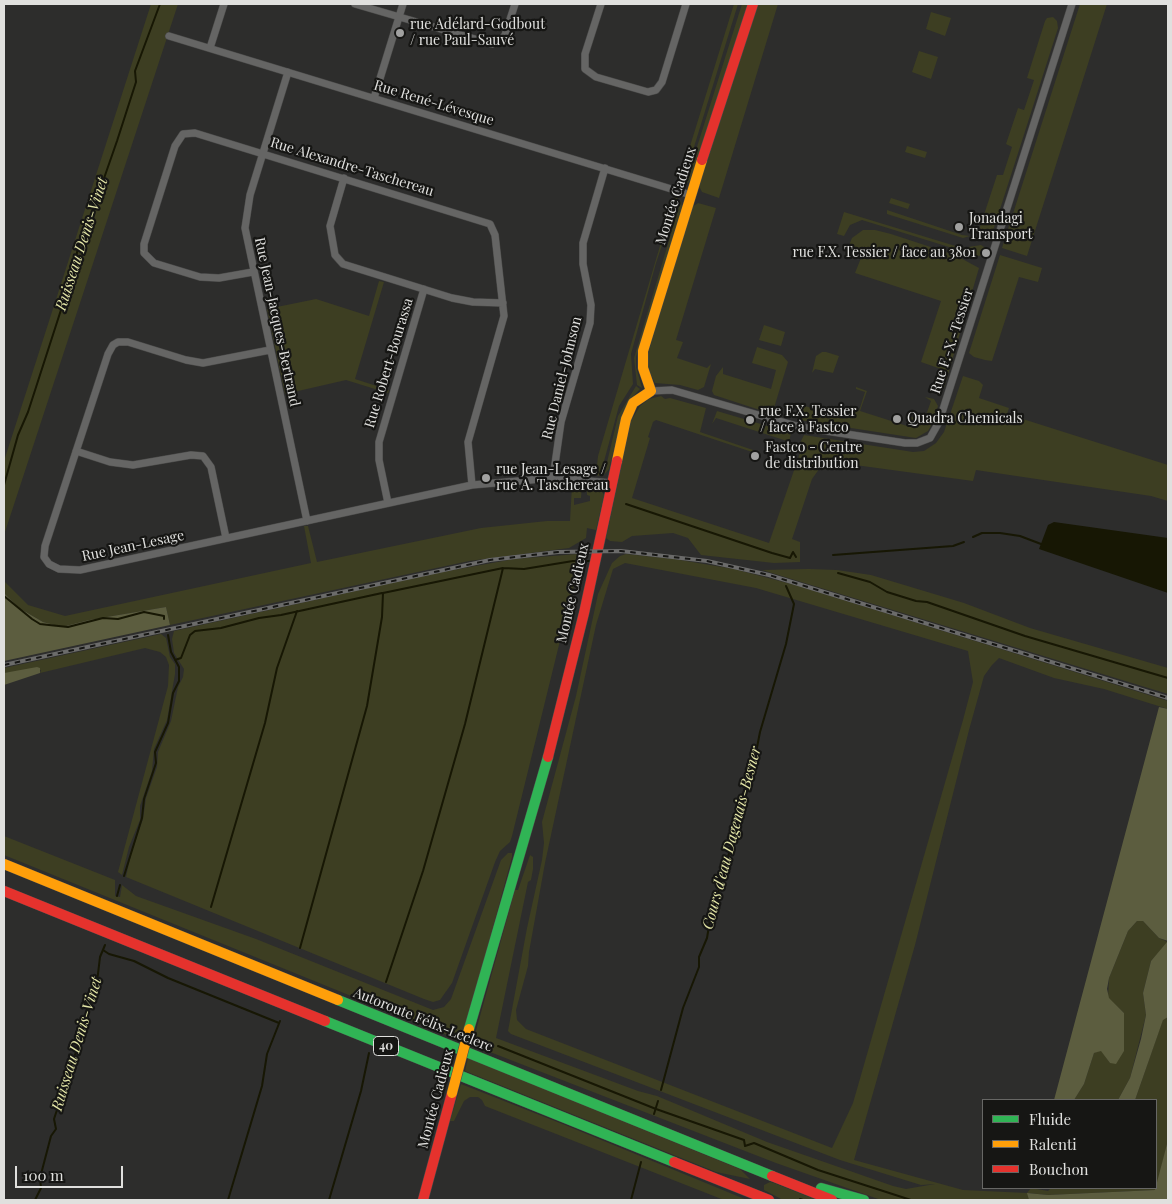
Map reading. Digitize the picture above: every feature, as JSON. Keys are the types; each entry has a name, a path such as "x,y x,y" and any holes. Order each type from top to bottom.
{"main road":[{"name":"Montée Cadieux","path":"423,1200 469,1029 551,746 584,613 628,412 637,399 651,391 643,368 643,351 753,4"},
{"name":"Autoroute Félix-Leclerc","path":"4,864 832,1200"},
{"name":"40","path":"4,891 769,1200"},
{"path":"761,1172 864,1200"}],"street":[{"path":"210,48 224,4"},
{"path":"355,4 492,44 500,41 505,35 515,4"},
{"path":"374,98 403,4"},
{"path":"601,4 585,54 585,69 596,77 648,92 656,90 662,82 686,4"},
{"name":"Rue F.-X.-Tessier","path":"651,391 672,390 800,427 905,443 917,443 933,435 939,422 1072,4"},
{"name":"Rue René-Lévesque","path":"169,36 691,195"},
{"name":"Rue Jean-Jacques-Bertrand","path":"288,72 246,211 246,237 307,520"},
{"name":"Rue Alexandre-Taschereau","path":"253,272 219,278 200,278 151,261 144,253 143,246 180,135 187,132 195,132 490,224 495,235 503,303 502,324 468,442 472,485"},
{"name":"Rue Daniel-Johnson","path":"553,478 561,422 590,323 591,306 583,264 583,243 604,168"},
{"path":"344,178 330,226 337,258 350,267 424,290 461,300 503,303"},
{"name":"Rue Robert-Bourassa","path":"388,503 380,464 379,442 424,290"},
{"name":"Rue Jean-Lesage","path":"270,350 203,363 186,360 128,342 115,343 108,354 44,550 45,559 51,566 64,570 80,570 472,485 553,478 612,483"},
{"path":"76,451 110,462 133,465 191,455 203,456 211,468 226,538"}],"green space":[{"path":"151,4 178,4 4,535 4,461"},
{"path":"734,4 738,4 682,186 678,185"},
{"path":"742,4 748,4 690,181 685,185"},
{"path":"758,4 778,4 719,198 702,192 699,186"},
{"path":"1080,4 1107,4 1027,256 1002,248"},
{"path":"931,12 951,18 945,36 926,29"},
{"path":"1053,17 1057,21 1058,28 993,231 983,234 979,230 997,175 1003,175 1012,147 1006,144 1018,108 1024,110 1034,80 1027,78 1045,21 1047,18"},
{"path":"919,51 938,57 931,79 912,72"},
{"path":"907,146 927,152 925,158 905,152"},
{"path":"675,195 678,197 656,263 631,354 633,384 619,406 600,476 596,475 598,456"},
{"path":"891,198 910,204 908,209 889,203"},
{"path":"681,200 682,207 636,357 636,367 642,388 637,385 634,358"},
{"path":"698,203 716,208 676,340 683,342 677,358 707,368 711,364 704,387 698,390 680,385 655,383 647,367 646,360 692,207"},
{"path":"887,210 970,236 963,238 887,214"},
{"path":"844,212 962,248 981,245 987,249 985,255 978,256 862,220 850,225 844,236 837,234"},
{"path":"863,230 875,230 891,234 955,255 979,268 944,388 940,391 928,388 934,389 941,369 921,362 941,301 855,273 861,258 846,253 852,238"},
{"path":"1000,255 1042,268 1038,282 1019,277 992,361 974,357 969,353"},
{"path":"379,281 384,282 355,379 389,390 388,393 346,380 285,394 267,309 316,299 369,316"},
{"path":"764,325 785,332 781,346 759,340"},
{"path":"757,347 782,355 788,362 774,408 769,413 714,395 712,391 716,376 723,367 723,374 771,389 776,370 752,363"},
{"path":"826,352 839,356 833,373 815,369 812,373 816,356"},
{"path":"963,376 979,381 983,385 979,398 1009,408 1007,414 1168,465 1168,501 1151,496 976,470 973,481 833,462 822,465 812,479 792,539 800,542 800,562 774,563 701,555 688,538 673,533 632,536 622,542 610,541 606,538 631,421 640,406 649,399 661,396 665,399 670,398 706,408 700,432 753,450 752,452 656,420 653,422 648,437 650,438 632,498 769,543 802,447 799,445 804,435 913,452 924,451 936,443 944,432"},
{"path":"636,386 640,389 630,400 623,412 609,469 604,475 618,416"},
{"path":"856,387 867,391 860,411 907,426 909,416 924,421 931,401 925,397 934,399 938,406 933,422 928,431 916,438 799,420 796,417 799,404 845,419 847,413 853,415 855,410 859,411 865,392 856,389"},
{"path":"717,411 791,433 788,447 785,446 787,441 716,418 712,424"},
{"path":"572,485 577,487 577,485 582,485 581,498 574,498 574,505 590,501 590,496 587,495 587,485 600,488 604,495 596,530 587,528 586,538 569,548 469,561 170,625 166,607 89,620 62,627 43,622 19,608 4,593 4,581 28,605 65,616 311,563 304,526 308,526 317,562 481,528 547,521 570,521"},
{"path":"578,554 582,564 572,592 512,836 510,842 500,851 495,862 452,983 440,1000 433,1002 424,999 126,877 131,854 143,819 146,798 157,767 158,752 171,721 178,687 183,677 184,669 174,653 172,639 174,631 437,573 514,559"},
{"path":"626,554 674,559 734,569 795,585 1168,701 1168,709 1104,689 1054,678 999,658 984,676 915,945 854,1160 963,1190 1027,1193 1030,1189 1048,1191 1050,1189 1156,1190 1048,1195 1028,1193 1029,1200 881,1200 776,1163 472,1045 515,890 518,890 530,855 533,857 531,880 528,882 496,1038 638,1091 657,1096 767,1142 893,1186 906,1189 935,1184 921,1185 840,1160 511,1034 508,1031 542,860 544,843 542,822 576,696 598,594 612,563 620,556","holes":["625,563 756,588 968,651 973,682 963,720 853,1103 832,1148 526,1029 517,1020 516,1010 528,966 545,863 596,625 613,569"]},
{"path":"762,570 837,570 871,575 964,603 1030,628 1168,668 1168,694"},
{"path":"4,593 19,608 43,622 62,627 89,620 166,607 170,625 4,661"},
{"path":"161,634 166,638 170,657 175,664 175,674 167,720 154,749 152,771 140,806 140,820 129,847 122,875 118,872 168,686 169,665 166,657 160,652 145,648 40,673 41,670 4,673 4,668"},
{"path":"40,668 40,673 4,685 4,673"},
{"path":"1159,707 1168,709 1168,941 1159,938 1143,921 1137,921 1128,931 1109,978 1107,989 1109,998 1124,1013 1124,1051 1116,1064 1110,1063 1101,1051 1094,1053 1084,1084 1075,1099 1054,1099"},
{"path":"4,836 115,880 115,896 120,897 122,885 136,896 256,939 433,1010 444,1007 451,999 501,860 508,853 512,853 512,857 462,1041 4,855"},
{"path":"1137,921 1143,921 1159,938 1168,942 1151,961 1143,993 1146,1015 1130,1078 1119,1099 1075,1099 1084,1084 1094,1053 1101,1050 1110,1063 1124,1013 1108,998 1109,978 1128,931"},
{"path":"1167,942 1168,1017 1163,1020 1135,1099 1119,1099 1130,1078 1141,1039 1146,1015 1143,993 1151,961"},
{"path":"1168,1017 1168,1140 1157,1186 1157,1099 1135,1099 1163,1019"},
{"path":"468,1058 740,1169 750,1179 716,1172 465,1071"},
{"path":"461,1084 747,1200 724,1200 485,1106 478,1097 470,1097 464,1101 454,1121 450,1121"},
{"path":"1168,1140 1168,1200 1029,1200 1027,1193 1048,1195 1155,1190 1157,1189"},
{"path":"770,1182 817,1200 783,1200 764,1190 764,1185"}],"shaded area":[{"path":"1054,522 1168,538 1168,593 1039,549 1048,525"}],"waterway":[{"name":"Ruisseau Denis-Vinet","path":"4,485 18,435 28,412 70,282 80,240 87,227 117,141 136,82 135,71 160,4"},
{"path":"626,504 772,553 790,558 793,552 796,557"},
{"path":"973,537 982,533 1000,533 1020,536 1041,544"},
{"path":"833,555 953,546 964,542"},
{"path":"503,568 524,569 573,561 592,561"},
{"path":"300,948 367,706 382,617 383,593 503,568 465,724 423,871 386,982"},
{"path":"838,573 870,582 887,592 916,601 927,602 1025,636 1168,678"},
{"name":"Cours d'eau Dagenais-Besner","path":"661,1090 683,1008 699,967 699,957 707,938 712,908 719,890 720,876 723,873 739,821 744,792 750,783 760,732 786,644 794,604 786,586"},
{"path":"175,660 181,658 190,635 195,631 221,628 259,618 382,593"},
{"name":"Ruisseau Denis-Vinet","path":"4,596 40,624 68,627 103,618 118,619 144,612 164,616 164,619"},
{"path":"211,907 265,723 277,668 297,611"},
{"name":"Ruisseau Denis-Vinet","path":"124,876 142,818 144,799 156,763 155,752 168,723 173,693 179,681 179,667 171,652 168,635"},
{"name":"Ruisseau Denis-Vinet","path":"117,896 120,885"},
{"name":"Ruisseau Denis-Vinet","path":"35,1200 41,1188 40,1178 51,1136 56,1129 54,1119 77,1049 92,991 97,982 100,957 105,945"},
{"path":"103,950 109,954 134,961 168,978 279,1023"},
{"path":"228,1200 262,1086 267,1054 280,1021"},
{"path":"498,1046 656,1109 744,1140 745,1146 754,1143 818,1170 911,1200"},
{"path":"329,1200 361,1091 369,1053"},
{"path":"654,1114 658,1101"},
{"path":"631,1200 641,1162"}],"railway":[{"path":"4,665 490,560 558,552 621,551 707,561 769,575 1168,698"}],"traffic: fast":[{"path":"469,1029 548,757"},
{"path":"338,1000 772,1176"},
{"path":"325,1021 674,1162"},
{"path":"821,1188 864,1200"}],"traffic: slow":[{"path":"617,461 626,419 633,403 651,391 643,368 643,351 702,160"},
{"path":"4,864 338,1000"},
{"path":"452,1093 469,1029"}],"traffic: jam":[{"path":"702,160 753,4"},
{"path":"548,757 584,613 617,461"},
{"path":"4,891 325,1021"},
{"path":"423,1200 452,1093"},
{"path":"674,1162 769,1200"},
{"path":"772,1176 832,1200"}],"place":[{"name":"rue Adélard-Godbout / rue Paul-Sauvé","path":"400,33"},
{"name":"Jonadagi Transport","path":"959,227"},
{"name":"rue F.X. Tessier / face au 3801","path":"986,253"},
{"name":"Quadra Chemicals","path":"897,419"},
{"name":"rue F.X. Tessier / face à Fastco","path":"750,420"},
{"name":"Fastco - Centre de distribution","path":"755,456"},
{"name":"rue Jean-Lesage / rue A. Taschereau","path":"486,478"}]}
